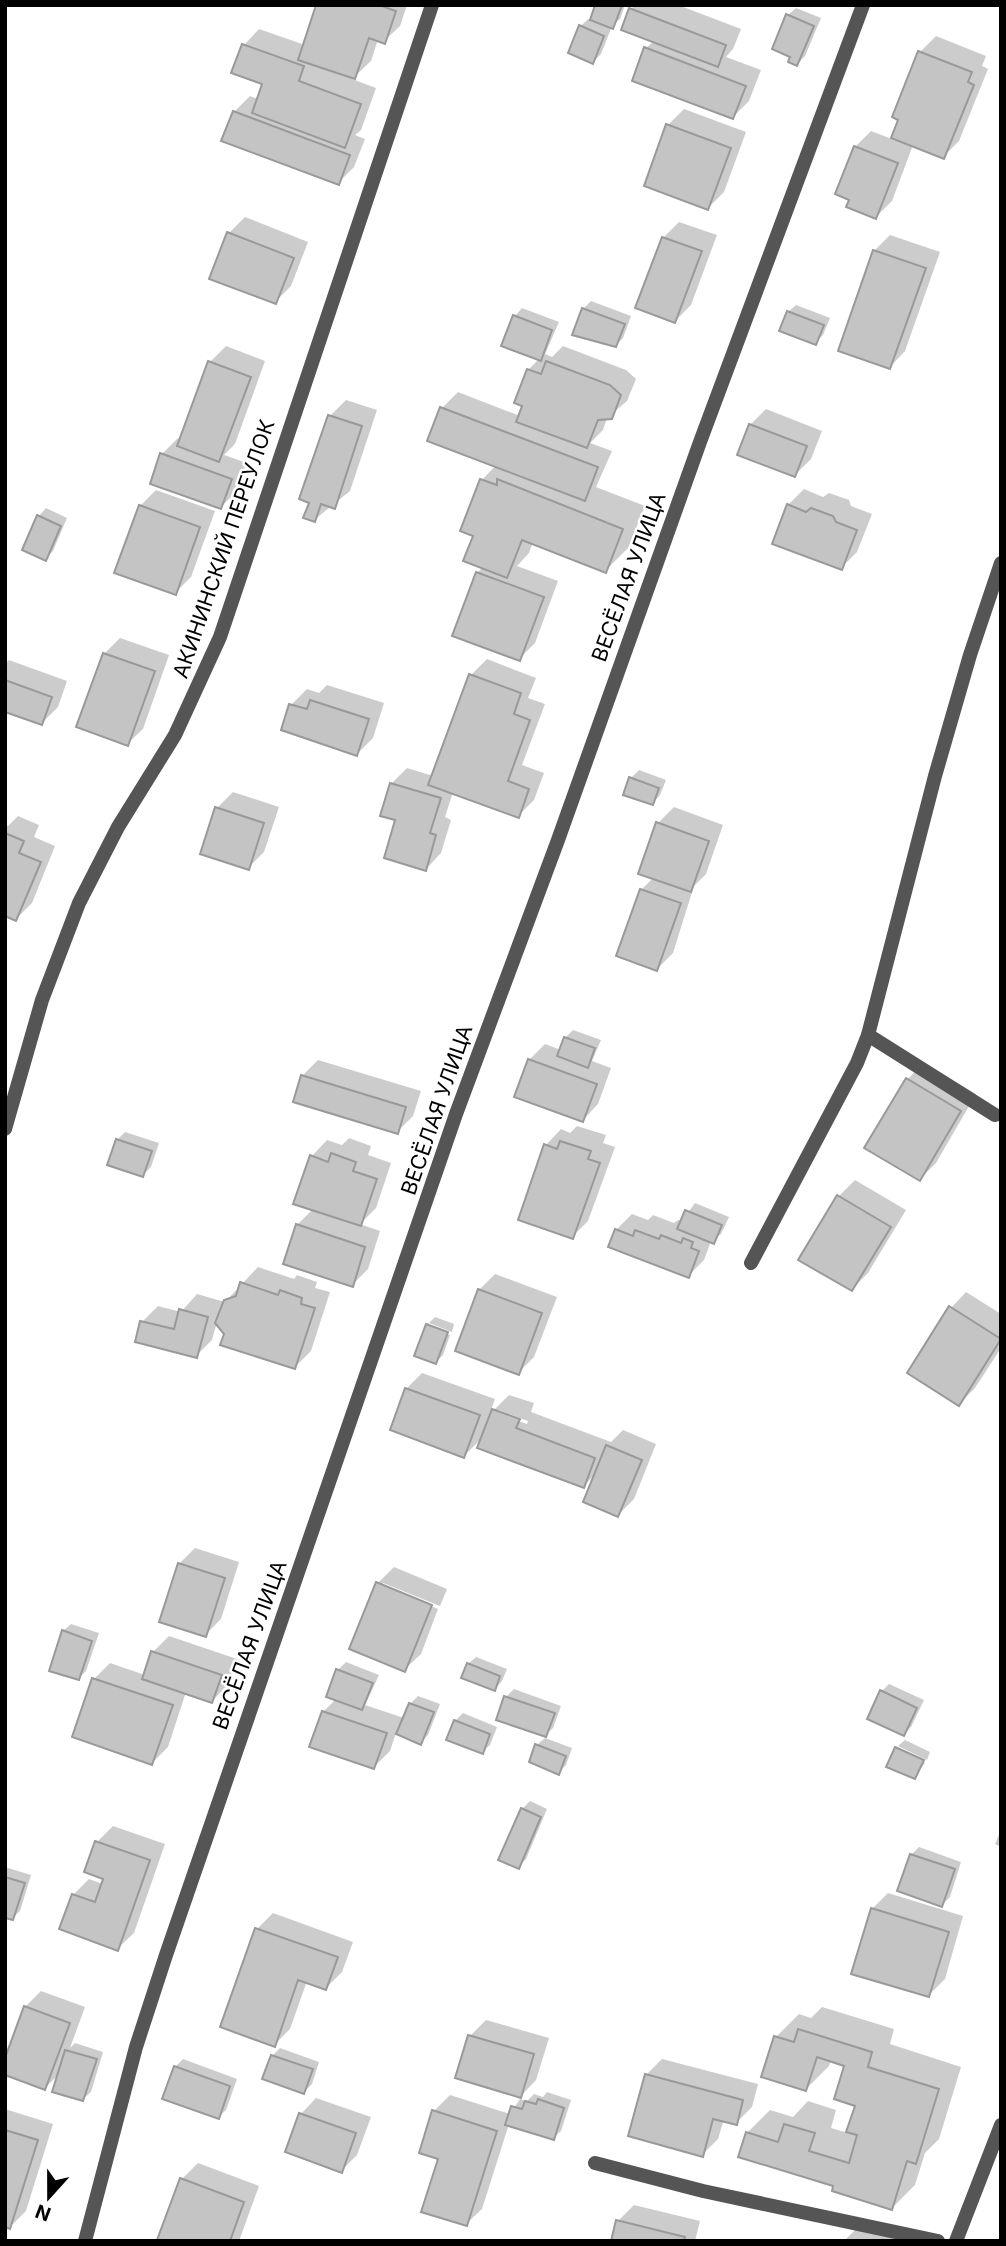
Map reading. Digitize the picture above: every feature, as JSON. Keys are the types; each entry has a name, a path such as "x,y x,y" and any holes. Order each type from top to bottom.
{"street":[{"name":"АКИНИНСКИЙ ПЕРЕУЛОК","path":"5,1129 42,1000 79,903 118,827 175,735 220,637 432,5"},
{"name":"ВЕСЁЛАЯ УЛИЦА","path":"85,2241 136,2047 162,1968 456,1114 558,840 700,442 863,5"},
{"path":"751,1263 858,1063 868,1035 935,776 970,655 1001,563"},
{"path":"868,1035 995,1115"},
{"path":"956,2241 1001,2125"},
{"path":"595,2163 703,2191 938,2241"}],"building":[{"path":"316,5 379,5 396,11 385,44 369,38 355,79 298,60"},
{"path":"595,5 622,5 613,29 590,20"},
{"path":"629,8 726,45 718,67 621,30"},
{"path":"786,14 814,26 797,66 788,62 790,57 772,49"},
{"path":"579,25 604,36 593,64 568,53"},
{"path":"242,44 304,66 299,81 361,104 345,148 252,113 262,84 231,73"},
{"path":"644,47 746,86 733,119 632,81"},
{"path":"918,51 972,72 968,82 974,85 944,159 891,138 898,120 892,117"},
{"path":"233,111 350,155 339,185 221,141"},
{"path":"666,124 731,148 708,210 644,186"},
{"path":"854,146 898,163 876,219 846,207 849,200 835,194"},
{"path":"227,232 294,258 276,304 209,279"},
{"path":"662,237 702,251 675,323 635,308"},
{"path":"873,250 926,268 890,369 838,351"},
{"path":"582,308 625,324 616,347 572,335"},
{"path":"787,311 824,325 816,345 779,331"},
{"path":"513,315 552,330 541,361 501,346"},
{"path":"208,361 251,377 219,462 177,446"},
{"path":"546,361 610,385 621,395 612,419 598,420 587,448 516,422 522,406 514,403 527,369 541,374"},
{"path":"440,407 598,467 585,501 427,441"},
{"path":"328,415 362,426 335,509 321,504 315,522 303,518 309,503 299,499"},
{"path":"749,424 807,446 795,477 737,455"},
{"path":"160,453 232,479 221,509 150,484"},
{"path":"480,479 497,485 497,479 623,529 606,573 522,540 507,578 463,561 473,536 460,531"},
{"path":"787,504 806,512 811,508 833,516 836,522 857,530 842,570 772,544"},
{"path":"139,505 200,527 176,595 114,573"},
{"path":"37,515 61,526 46,561 22,550"},
{"path":"476,572 544,597 520,661 452,636"},
{"path":"103,653 155,671 128,746 76,727"},
{"path":"469,674 521,693 514,714 530,720 508,781 529,789 519,818 428,785"},
{"path":"5,680 52,697 42,725 5,712"},
{"path":"310,700 369,719 357,756 281,730 289,704 307,709"},
{"path":"629,777 659,788 653,805 623,795"},
{"path":"390,783 441,798 430,833 436,835 426,871 384,858 395,820 380,816"},
{"path":"215,807 264,823 249,870 200,854"},
{"path":"656,822 709,841 691,892 638,874"},
{"path":"5,833 24,841 19,853 41,862 16,921 5,916"},
{"path":"640,889 681,903 657,971 616,956"},
{"path":"564,1037 595,1048 588,1068 557,1056"},
{"path":"528,1059 597,1084 583,1122 514,1097"},
{"path":"301,1075 406,1107 398,1134 293,1102"},
{"path":"906,1078 961,1111 920,1181 864,1148"},
{"path":"116,1139 152,1151 143,1177 107,1165"},
{"path":"560,1141 591,1151 588,1159 600,1163 573,1239 518,1220 544,1144 557,1149"},
{"path":"331,1153 356,1162 353,1171 377,1179 361,1226 293,1204 310,1155 328,1162"},
{"path":"837,1195 891,1227 852,1291 798,1260"},
{"path":"685,1210 722,1225 714,1244 677,1229"},
{"path":"296,1224 365,1247 353,1287 283,1264"},
{"path":"615,1229 633,1236 635,1230 659,1239 661,1235 681,1243 683,1238 693,1242 691,1248 699,1251 689,1278 608,1247"},
{"path":"240,1282 278,1295 280,1290 302,1298 301,1304 315,1308 295,1369 220,1345 224,1334 215,1323 224,1300 236,1296"},
{"path":"478,1289 542,1313 519,1375 455,1351"},
{"path":"949,1306 1001,1339 959,1406 907,1373"},
{"path":"179,1309 208,1317 197,1358 135,1342 140,1321 174,1329"},
{"path":"426,1324 448,1332 436,1364 414,1356"},
{"path":"405,1388 480,1415 464,1458 390,1430"},
{"path":"492,1409 520,1419 516,1428 595,1458 584,1488 477,1448"},
{"path":"606,1445 642,1460 618,1517 583,1502"},
{"path":"178,1563 225,1578 206,1637 159,1622"},
{"path":"376,1582 432,1605 405,1672 349,1649"},
{"path":"62,1630 92,1641 79,1680 49,1671"},
{"path":"151,1651 222,1675 212,1703 142,1679"},
{"path":"467,1663 500,1676 495,1691 461,1678"},
{"path":"336,1669 373,1683 362,1710 326,1697"},
{"path":"92,1678 173,1705 152,1765 72,1737"},
{"path":"880,1690 917,1708 904,1736 867,1719"},
{"path":"504,1696 555,1713 546,1737 496,1720"},
{"path":"409,1703 434,1712 421,1745 396,1734"},
{"path":"322,1711 387,1733 374,1769 309,1747"},
{"path":"454,1720 490,1734 483,1754 446,1740"},
{"path":"535,1744 566,1756 559,1775 529,1762"},
{"path":"895,1747 924,1760 915,1779 886,1767"},
{"path":"521,1808 541,1817 519,1869 498,1860"},
{"path":"95,1841 150,1860 118,1951 59,1929 72,1894 95,1902 103,1879 84,1872"},
{"path":"910,1854 955,1869 942,1907 897,1891"},
{"path":"5,1877 25,1883 13,1920 5,1918"},
{"path":"871,1908 949,1932 929,1997 851,1974"},
{"path":"255,1928 338,1957 326,1990 298,1980 275,2047 220,2027"},
{"path":"24,2006 70,2023 45,2090 5,2075 5,2058"},
{"path":"798,2029 872,2052 868,2067 939,2089 916,2164 907,2161 892,2210 832,2191 833,2186 738,2157 746,2132 778,2142 784,2124 815,2133 809,2151 849,2163 857,2135 846,2132 855,2106 834,2099 844,2066 817,2057 806,2091 761,2077 774,2036 794,2042"},
{"path":"468,2035 534,2054 521,2098 455,2078"},
{"path":"65,2050 97,2059 83,2101 52,2092"},
{"path":"271,2055 313,2069 304,2094 262,2079"},
{"path":"174,2066 230,2086 219,2119 162,2099"},
{"path":"645,2074 743,2100 737,2125 713,2119 703,2157 628,2136"},
{"path":"538,2099 564,2108 554,2140 505,2125 511,2106 522,2109 525,2101 536,2104"},
{"path":"432,2110 497,2131 467,2226 421,2212 438,2159 419,2153"},
{"path":"299,2113 356,2133 342,2173 285,2152"},
{"path":"5,2130 38,2140 10,2229 5,2227"},
{"path":"180,2178 244,2202 230,2241 157,2240"},
{"path":"616,2220 685,2237 684,2241 611,2241"}]}
